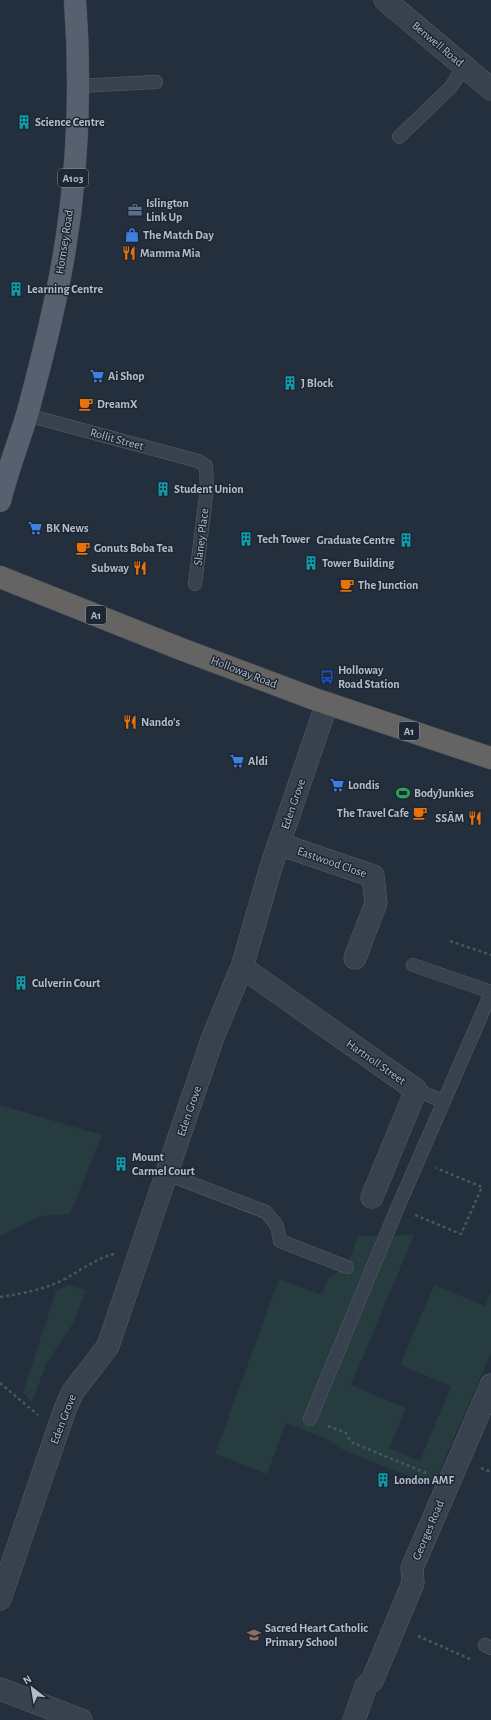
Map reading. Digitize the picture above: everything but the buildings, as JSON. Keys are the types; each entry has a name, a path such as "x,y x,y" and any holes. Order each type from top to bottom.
{"highway":[{"name":"Holloway Road","path":"0,577 181,649 328,704 491,758"}],"main road":[{"name":"Hornsey Road","path":"0,501 5,479 27,415 51,324 64,252 73,186 78,114 78,38 75,0"}],"street":[{"name":"Benwell Road","path":"385,0 491,89"},
{"name":"Eden Grove","path":"0,1599 72,1393 108,1346 214,1037 242,967 271,867 328,704"},
{"name":"Eastwood Close","path":"279,844 373,876 376,904 355,958"},
{"name":"Hartnoll Street","path":"242,967 416,1090 372,1197"},
{"name":"Georges Road","path":"354,1720 366,1686 372,1681 413,1583 412,1568 491,1385"},
{"path":"0,1689 81,1720"}],"lane":[{"path":"399,137 451,87 464,66"},
{"path":"78,86 156,82"},
{"name":"Rollit Street","path":"27,415 198,461 206,466"},
{"name":"Slaney Place","path":"195,584 207,488 206,466"},
{"path":"310,1419 443,1101 491,992 413,965"},
{"path":"416,1090 443,1101"},
{"path":"167,1174 266,1212 277,1226 280,1241 347,1267"}],"path":[{"path":"450,941 491,955"},
{"path":"398,1209 461,1234 482,1187 418,1160"},
{"path":"0,1297 34,1292 65,1278 95,1260 114,1254 141,1250"},
{"path":"0,1383 58,1432"},
{"path":"310,1419 346,1433 351,1442 449,1482"},
{"path":"414,1634 474,1660 483,1644 488,1647"}],"green space":[{"path":"0,1105 102,1135 70,1214 40,1216 0,1236"},
{"path":"414,1235 351,1385 406,1408 389,1448 420,1461 451,1386 400,1365 434,1285 485,1306 491,1292 491,1353 433,1486 339,1448 331,1441 286,1423 267,1474 215,1454 279,1279 322,1295 329,1277 347,1267 358,1236"},
{"path":"68,1285 85,1290 75,1320 46,1364 32,1402 23,1392 56,1291"}],"place":[{"name":"Science Centre","path":"24,122"},
{"name":"Islington Link Up","path":"135,210"},
{"name":"The Match Day","path":"132,235"},
{"name":"Mamma Mia","path":"129,253"},
{"name":"Learning Centre","path":"16,289"},
{"name":"Ai Shop","path":"97,376"},
{"name":"J Block","path":"290,383"},
{"name":"DreamX","path":"86,404"},
{"name":"Student Union","path":"163,489"},
{"name":"BK News","path":"35,528"},
{"name":"Tech Tower","path":"246,539"},
{"name":"Graduate Centre","path":"406,540"},
{"name":"Gonuts Boba Tea","path":"83,548"},
{"name":"Tower Building","path":"311,563"},
{"name":"Subway","path":"140,568"},
{"name":"The Junction","path":"347,585"},
{"name":"Holloway Road Station","path":"327,677"},
{"name":"Nando's","path":"130,722"},
{"name":"Aldi","path":"237,761"},
{"name":"Londis","path":"337,785"},
{"name":"BodyJunkies","path":"403,793"},
{"name":"The Travel Cafe","path":"420,813"},
{"name":"SSÄM","path":"475,818"},
{"name":"Culverin Court","path":"21,983"},
{"name":"Mount Carmel Court","path":"121,1164"},
{"name":"London AMF","path":"383,1480"},
{"name":"Sacred Heart Catholic Primary School","path":"254,1635"}]}
